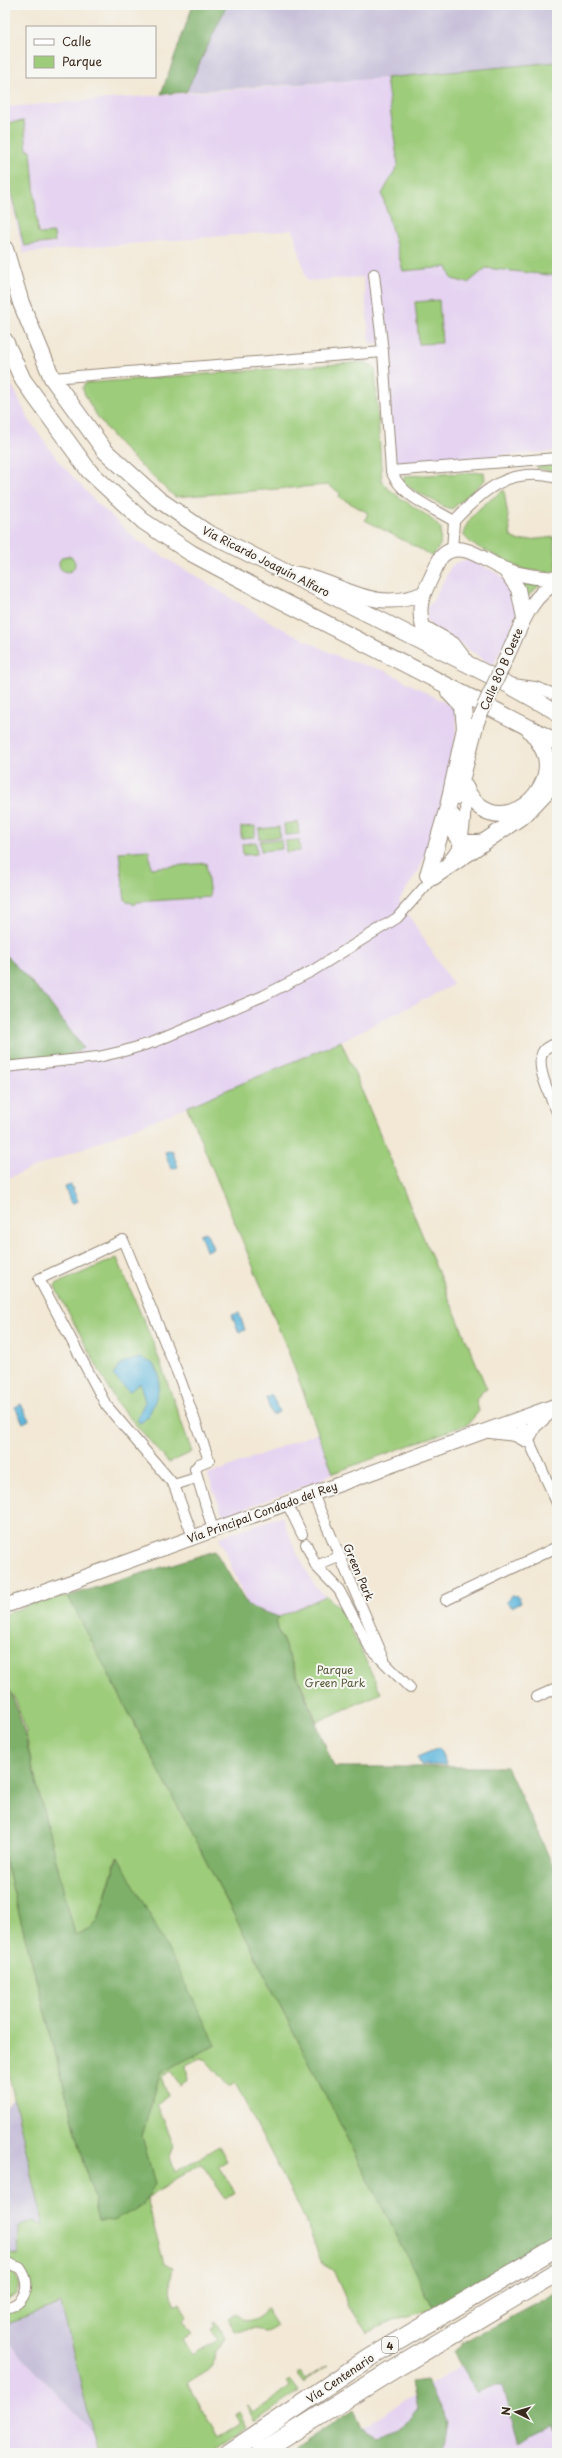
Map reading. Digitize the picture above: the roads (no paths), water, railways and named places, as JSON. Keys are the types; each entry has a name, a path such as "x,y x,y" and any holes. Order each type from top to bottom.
{"highway":[{"name":"Vía Centenario","path":"229,2453 369,2358 557,2247"},
{"name":"Vía Centenario","path":"260,2453 557,2272"},
{"path":"497,2308 517,2306 545,2289 557,2285"}],"main road":[{"name":"Vía Ricardo Joaquín Alfaro","path":"5,249 21,303 52,378 105,451 158,499 206,532 507,684 557,712"},
{"path":"5,341 23,380 89,471 143,521 191,553 422,674 557,742"},
{"path":"422,674 458,699 464,711 465,721 450,799 431,876"},
{"path":"465,787 475,804 497,815 516,811 531,798 544,779 546,764 540,744 528,727"},
{"path":"431,876 526,814 557,780"},
{"path":"453,817 453,832 462,842 471,844 483,842"}],"street":[{"path":"374,274 383,352 391,471 396,483 405,492 454,521"},
{"path":"52,378 383,352"},
{"path":"391,471 557,458"},
{"path":"530,459 530,475"},
{"path":"452,551 454,521 485,491 499,482 530,475 557,478"},
{"path":"468,665 453,644 423,627 419,614 424,593 442,557 452,551 463,550 474,553 505,570 544,578 557,579"},
{"path":"505,570 518,589 524,618"},
{"path":"288,573 312,576 366,598 394,600 412,598 424,593"},
{"name":"Calle 80 B Oeste","path":"466,768 477,722 524,618 540,593 557,582"},
{"path":"507,684 535,687 557,695"},
{"path":"431,876 453,817 466,768"},
{"path":"5,1067 98,1057 154,1042 263,996 312,971 397,918 415,900 431,876 462,842 466,822 466,768"},
{"path":"557,1043 546,1048 541,1056 540,1067 557,1112"},
{"path":"193,1537 174,1485 106,1405 40,1279 123,1240 180,1379 209,1460 199,1464 195,1469 196,1478 213,1530"},
{"path":"527,1440 534,1426 556,1406"},
{"name":"Vía Principal Condado del Rey","path":"5,1606 556,1406"},
{"path":"519,1419 527,1440 557,1503"},
{"path":"488,1430 515,1434 527,1440"},
{"path":"174,1485 196,1478"},
{"name":"Green Park","path":"313,1494 384,1659"},
{"path":"288,1503 302,1534"},
{"name":"Green Park","path":"306,1544 316,1566 339,1590 370,1648 384,1659 410,1688"},
{"path":"446,1600 557,1547"},
{"path":"316,1566 339,1557"},
{"path":"537,1697 557,1688"},
{"path":"5,2262 14,2264 20,2268 26,2282 23,2297 18,2303 5,2308"}],"water":[{"path":"172,1150 178,1167 171,1169 165,1152"},
{"path":"71,1185 78,1201 71,1204 65,1187"},
{"path":"206,1232 213,1248 206,1251 200,1234"},
{"path":"239,1313 245,1330 239,1333 232,1315"},
{"path":"140,1358 152,1363 157,1369 159,1382 157,1395 151,1410 143,1421 139,1423 137,1418 145,1402 140,1383 129,1392 113,1375 122,1363"},
{"path":"272,1395 279,1412 272,1415 266,1398"},
{"path":"21,1404 29,1420 23,1423 15,1407"},
{"path":"512,1595 518,1596 521,1602 512,1607 506,1602"},
{"path":"439,1748 447,1765 421,1765 417,1757"}],"park label":[{"name":"Parque Green Park","path":"335,1675"}]}
